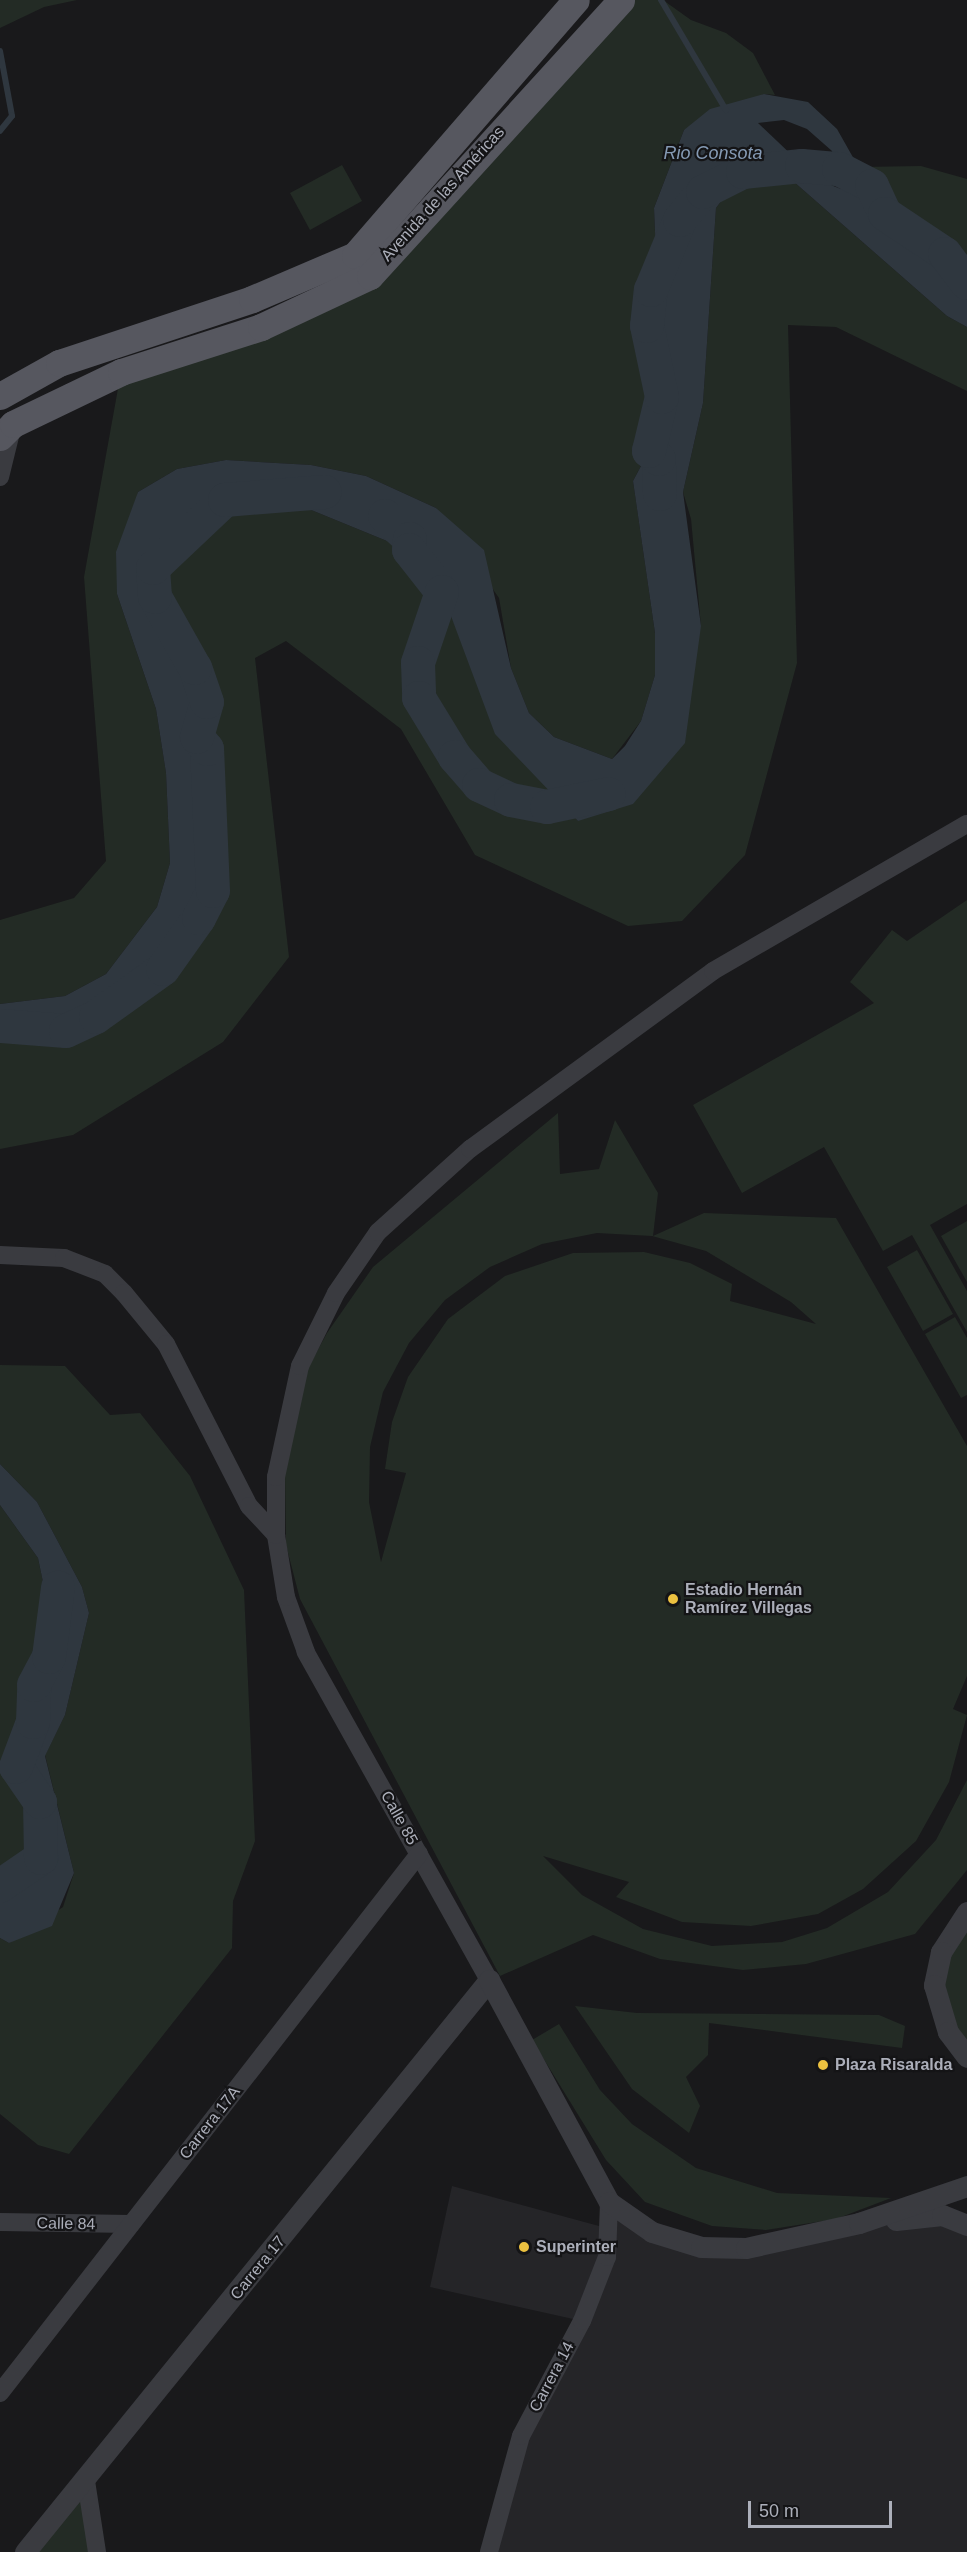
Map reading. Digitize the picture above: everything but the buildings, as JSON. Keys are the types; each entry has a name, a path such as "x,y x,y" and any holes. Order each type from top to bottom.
{"main road":[{"name":"Avenida de las Américas","path":"0,396 59,363 252,299 355,255 576,0"},
{"name":"Avenida de las Américas","path":"7,431 121,372 261,327 369,276 621,0"}],"street":[{"path":"0,477 7,431"},
{"name":"Calle 85","path":"609,2202 489,1980 306,1652 286,1597 276,1535 276,1477 300,1365 336,1293 378,1232 470,1149 714,971 967,824"},
{"path":"0,1255 64,1258 105,1274 166,1344 208,1430 249,1506 276,1535"},
{"name":"Carrera 17A","path":"0,2393 418,1854"},
{"path":"967,1912 941,1952 934,1985 948,2032 967,2057"},
{"name":"Carrera 17","path":"25,2552 86,2481 489,1980"},
{"path":"609,2202 652,2232 716,2249 746,2248 859,2223 967,2186"},
{"name":"Carrera 14","path":"489,2552 521,2436 582,2321 607,2257 609,2202"},
{"path":"859,2223 942,2215 967,2225"},
{"name":"Calle 84","path":"0,2222 131,2224"},
{"path":"86,2481 97,2552"}],"shaded area":[{"path":"0,0 77,0 44,7 0,28"},
{"path":"621,0 663,0 691,20 726,33 753,53 775,95 764,94 684,130 654,208 662,397 649,451 633,481 655,633 655,675 641,721 612,759 554,737 529,713 511,668 499,598 436,508 366,476 311,465 226,460 177,469 138,492 117,594 156,709 166,773 170,863 157,907 106,974 65,996 0,1004 0,920 74,898 106,861 84,577 121,372 329,298"},
{"path":"342,165 362,201 310,230 290,193"},
{"path":"921,166 967,179 967,300 885,214 861,167"},
{"path":"777,167 947,316 967,327 967,391 836,327 788,325 797,663 745,855 682,921 628,926 475,855 401,729 286,641 255,658 289,957 223,1042 73,1135 0,1149 0,1042 35,1038 96,1017 213,891 207,784 190,694 155,597 153,568 190,510 225,500 277,496 409,550 442,592 485,702 578,821 701,626 691,519 683,492 703,403 716,208 743,172"},
{"path":"967,900 967,1204 930,1225 967,1291 967,1332 912,1235 883,1251 824,1147 742,1193 693,1105 874,1003 850,982 892,930 907,941"},
{"name":"Estadio Hernán Ramírez Villegas","path":"558,1113 560,1174 599,1169 615,1120 658,1193 653,1236 704,1213 836,1218 967,1446 967,1676 953,1709 967,1715 949,1782 916,1841 863,1889 818,1914 751,1926 682,1922 616,1897 629,1882 543,1856 582,1895 643,1929 712,1946 782,1942 827,1928 888,1892 936,1840 967,1780 967,1870 915,1934 806,1964 743,1970 660,1959 593,1935 500,1976 300,1599 286,1545 285,1475 307,1370 327,1333 373,1267","holes":["597,1233 652,1236 706,1251 791,1302 816,1324 730,1301 732,1284 690,1263 644,1252 573,1253 505,1276 448,1319 408,1377 392,1422 385,1469 406,1473 381,1562 369,1502 370,1447 383,1392 409,1343 445,1300 490,1267 542,1244"]},
{"path":"967,1221 967,1282 941,1236"},
{"path":"917,1250 953,1314 923,1331 887,1267"},
{"path":"955,1317 967,1338 967,1395 961,1398 925,1334"},
{"path":"0,1365 65,1366 110,1415 140,1413 190,1476 244,1590 255,1841 233,1901 232,1948 69,2154 38,2145 0,2114 0,1938 9,1943 63,1907 74,1873 45,1755 65,1715 89,1613 82,1587 37,1502 0,1464"},
{"path":"0,1505 38,1558 54,1635 12,1785 41,1835 41,1858 34,1877 17,1890 0,1893"},
{"path":"967,1912 967,2057 936,2000 955,1926"},
{"path":"575,2006 637,2013 879,2015 905,2026 902,2048 709,2023 708,2055 686,2077 700,2106 689,2133 632,2089"},
{"path":"559,2024 600,2090 632,2124 696,2168 777,2193 891,2198 836,2219 766,2230 712,2226 645,2202 606,2160 532,2040"},
{"path":"452,2186 610,2229 609,2202 701,2247 859,2223 967,2225 967,2552 489,2552 507,2474 582,2321 430,2287"},
{"path":"86,2481 97,2552 25,2552"}],"water":[{"name":"Rio Consota","path":"764,94 808,102 837,129 885,214 967,300 967,327 947,316 777,167 743,172 716,208 703,403 683,492 701,626 685,743 633,804 578,821 495,734 442,592 409,550 277,496 225,500 191,510 153,568 155,597 190,694 207,784 213,890 163,969 127,1003 35,1038 0,1042 0,1004 65,996 106,974 157,907 170,863 166,773 156,709 117,594 116,552 138,492 177,469 226,460 311,465 366,476 436,508 484,550 511,668 529,713 554,737 612,759 625,746 641,721 655,675 655,633 633,481 649,451 662,397 654,208 684,130 710,109","holes":["784,120 807,129 832,151 841,189 818,180 758,123"]},
{"path":"0,1464 37,1502 82,1587 89,1613 65,1715 45,1756 74,1873 52,1926 9,1943 0,1938 0,1893 17,1890 34,1877 41,1858 41,1835 12,1785 54,1635 38,1558 0,1505"}],"waterway":[{"path":"661,0 726,110"},
{"path":"0,51 12,116 0,131"},
{"path":"660,494 659,459 649,451 662,397 647,326 651,290 680,220 703,192 743,172 802,166 839,169 872,186 885,214 945,254 967,283"},
{"path":"0,1026 66,1031 96,1017 163,969 199,918 213,891 207,749 197,737 207,702 195,668 155,597 153,568 225,500 325,492"},
{"path":"385,516 410,539 409,550 442,592 418,663 419,698 455,757 479,785 511,800 547,807 609,794"},
{"path":"0,1886 41,1858 40,1802 16,1767 33,1722 34,1685 49,1657 58,1588"}],"place":[{"name":"Estadio Hernán Ramírez Villegas","path":"673,1599"},
{"name":"Plaza Risaralda","path":"823,2065"},
{"name":"Superinter","path":"524,2247"}]}
